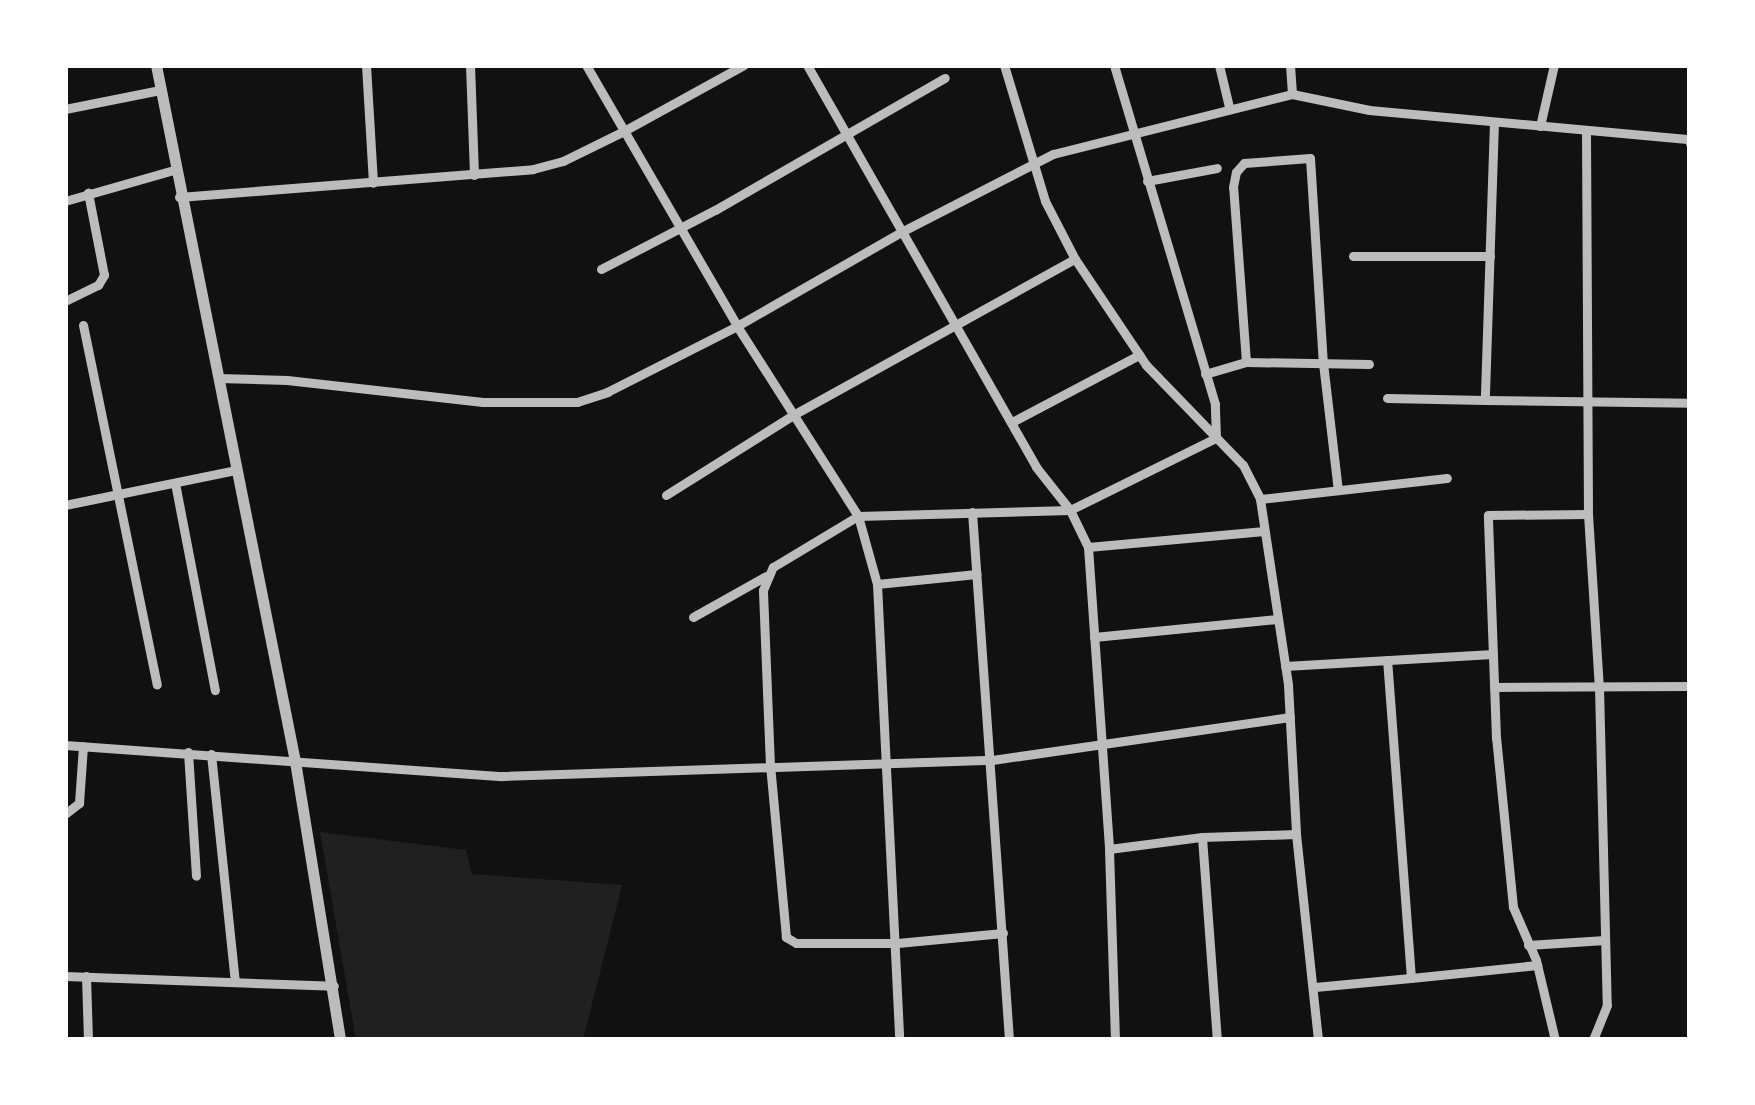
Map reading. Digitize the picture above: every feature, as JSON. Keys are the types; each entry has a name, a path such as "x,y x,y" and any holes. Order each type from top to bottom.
{"street":[{"path":"156,65 179,197 295,761 340,1040"},
{"path":"366,65 373,182"},
{"path":"470,65 474,175"},
{"path":"586,65 738,326 858,516 877,584 889,764 899,1040"},
{"path":"179,197 474,175 563,161 744,65"},
{"path":"808,65 1036,467 1070,510 1088,547 1109,849 1116,1040"},
{"path":"1004,65 1032,164 1075,259 1139,355 1243,466 1260,499 1286,666 1296,834 1318,1040"},
{"path":"1114,65 1215,404 1216,438"},
{"path":"1219,65 1228,107"},
{"path":"1290,65 1292,94"},
{"path":"1540,126 1551,66"},
{"path":"602,269 945,78"},
{"path":"65,108 160,90"},
{"path":"218,378 287,380 483,402 578,402 607,392 738,326 903,230 1032,164 1132,132 1292,94 1369,110 1690,139"},
{"path":"1485,400 1494,122"},
{"path":"1586,131 1588,514 1599,686 1606,1004 1593,1040"},
{"path":"1246,362 1233,187 1236,172 1244,163 1310,158 1323,363 1338,490"},
{"path":"1147,181 1217,168"},
{"path":"65,201 174,170"},
{"path":"65,301 98,285 104,275 88,194"},
{"path":"1352,256 1490,256"},
{"path":"666,495 793,415 1075,259"},
{"path":"83,325 157,684"},
{"path":"1012,422 1139,355"},
{"path":"1205,374 1246,362 1369,364"},
{"path":"1387,398 1690,403"},
{"path":"1002,933 897,943 796,943 786,937 770,766 763,590 766,576 773,566 858,516 1070,510 1216,438"},
{"path":"65,506 236,470"},
{"path":"1260,499 1447,478"},
{"path":"175,483 215,690"},
{"path":"972,512 1009,1040"},
{"path":"1554,1040 1537,965 1513,907 1494,688 1488,515 1588,514"},
{"path":"1088,547 1264,531"},
{"path":"877,584 977,574"},
{"path":"693,617 766,576"},
{"path":"1094,638 1278,619"},
{"path":"1286,666 1493,654"},
{"path":"1387,660 1411,978"},
{"path":"1494,688 1690,686"},
{"path":"65,745 502,776 992,760 1290,718"},
{"path":"65,814 79,803 83,746"},
{"path":"188,752 196,876"},
{"path":"211,754 236,982"},
{"path":"1109,849 1202,837 1296,834"},
{"path":"1202,837 1217,1040"},
{"path":"1528,946 1605,940"},
{"path":"1315,987 1537,965"},
{"path":"65,976 334,986"},
{"path":"86,976 88,1040"}],"shaded area":[{"path":"320,832 466,850 472,874 622,885 583,1040 356,1040"}]}
